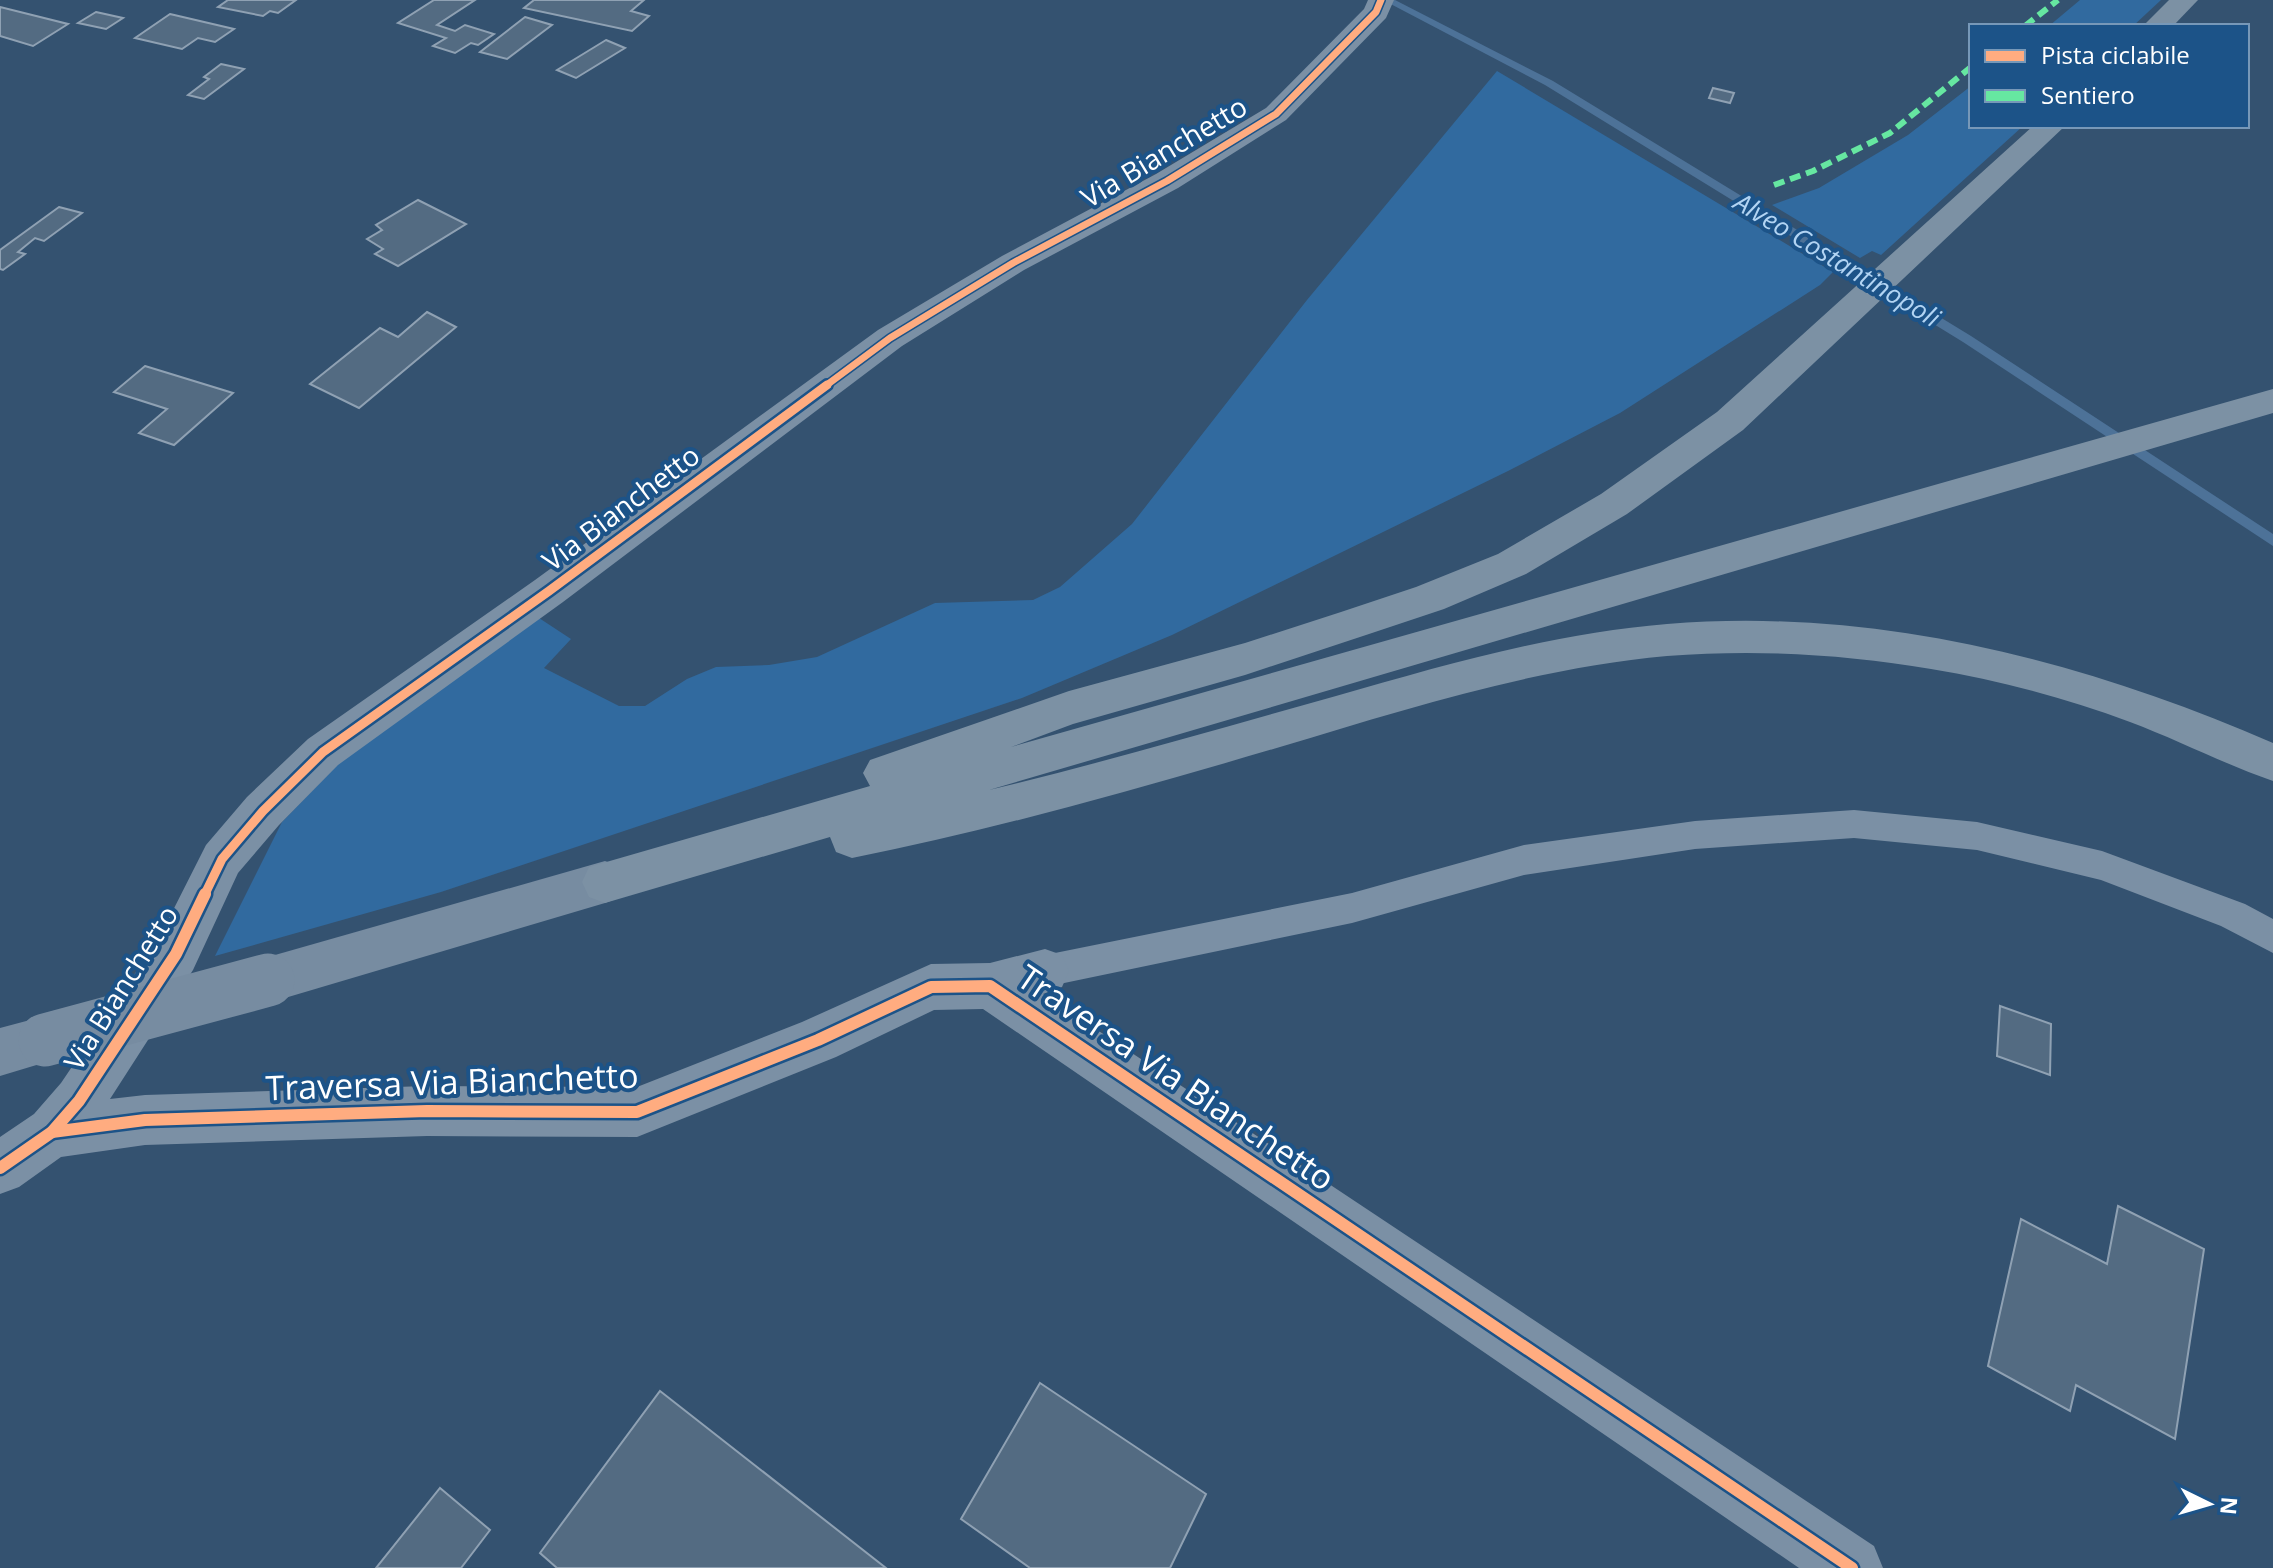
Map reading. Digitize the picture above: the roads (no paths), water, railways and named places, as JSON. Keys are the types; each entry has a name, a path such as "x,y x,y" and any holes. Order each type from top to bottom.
{"highway":[{"path":"2159,24 2185,0"},
{"path":"605,882 886,772 1069,708 1245,659 1352,624 1430,598 1512,564 1614,504 1730,421 2048,128"},
{"path":"605,882 2273,401"},
{"path":"605,882 879,833 1085,785 1438,683 1522,663 1597,650 1717,637 1831,639 1953,655 2081,687 2210,733 2273,763"}],"main road":[{"path":"23,1046 268,980 605,882"}],"street":[{"name":"Via Bianchetto","path":"0,1168 52,1132 79,1101 176,954 222,859 263,811 323,752 549,591 890,338 1013,263 1167,181 1276,114 1378,6"},
{"path":"990,986 1045,971"},
{"name":"Traversa Via Bianchetto","path":"52,1132 145,1120 427,1111 637,1112 818,1040 931,987 990,986 1852,1568"}],"lane":[{"path":"1045,971 1352,908 1524,860 1695,835 1854,824 1977,836 2102,866 2233,915 2273,937"}],"waterway":[{"name":"Alveo Costantinopoli","path":"1388,0 1549,83 1967,339 2273,541"}]}
